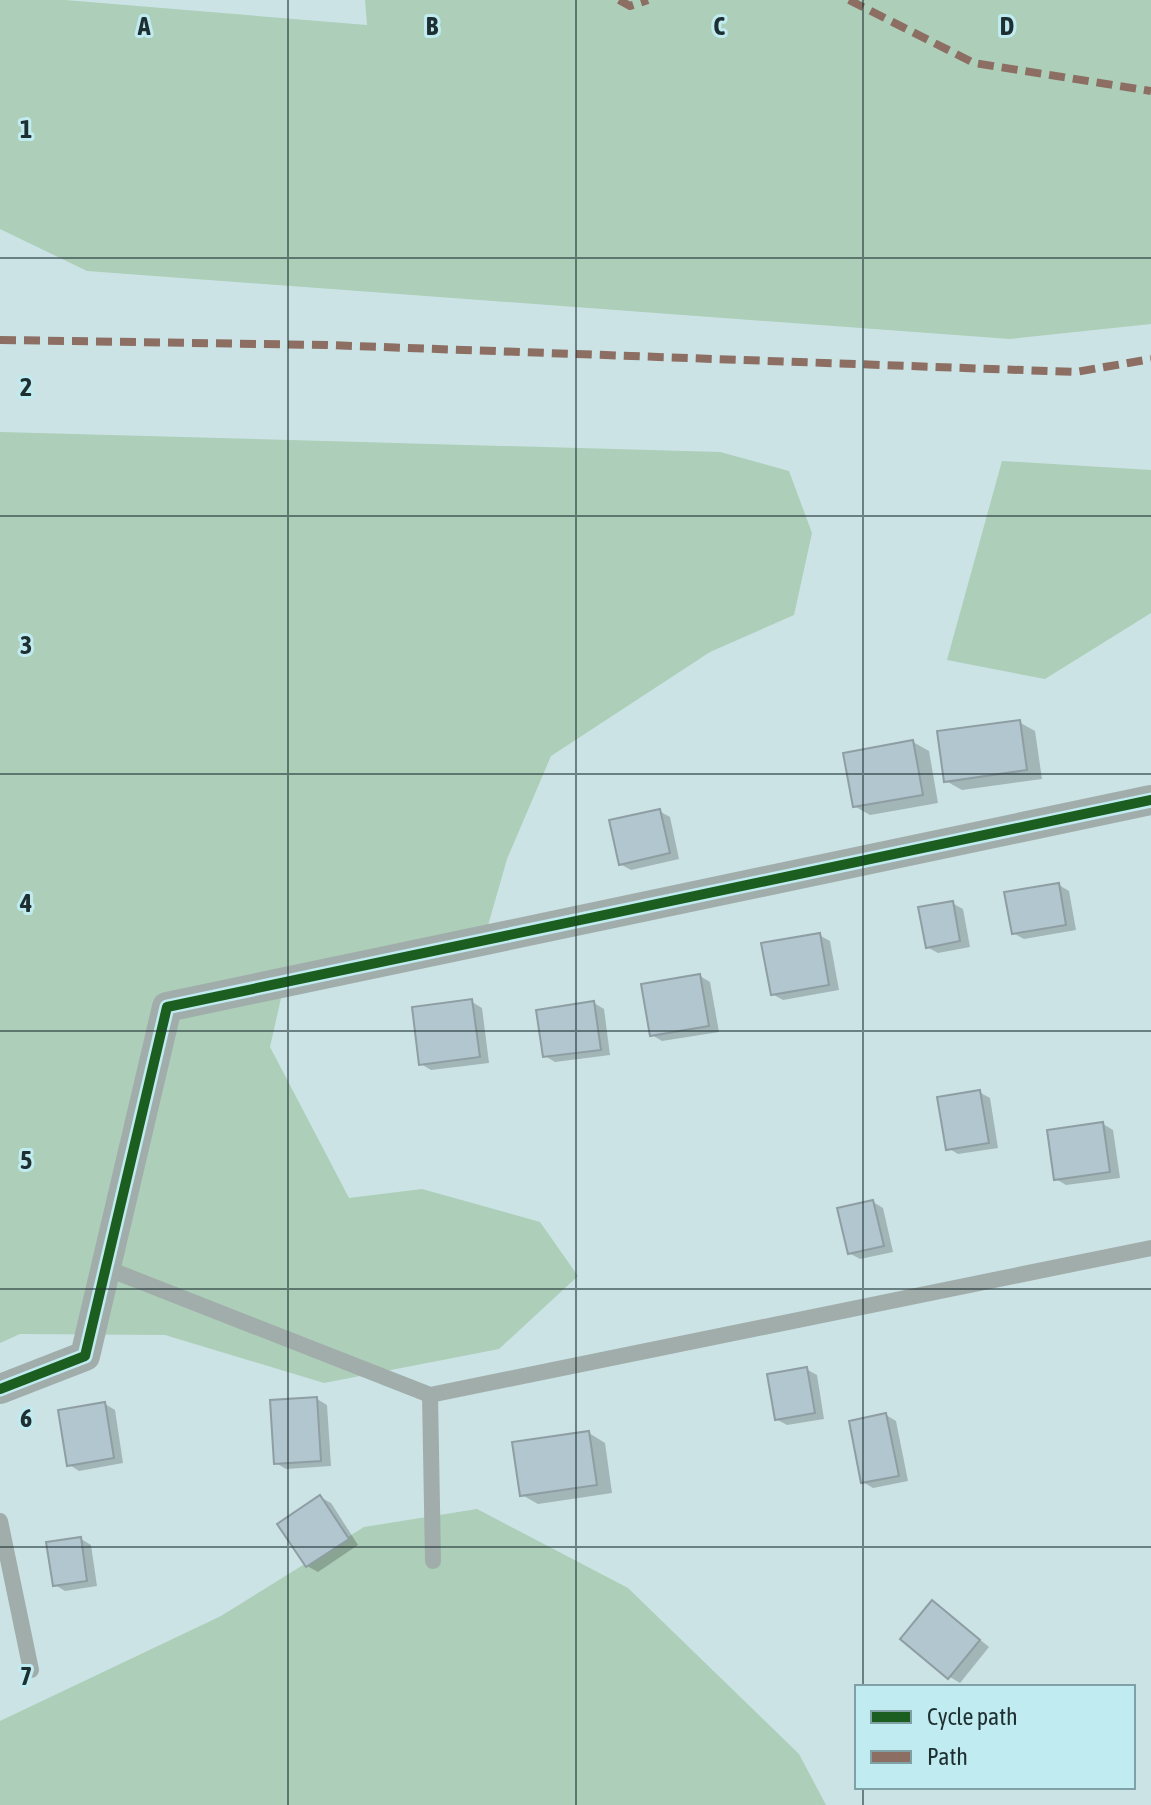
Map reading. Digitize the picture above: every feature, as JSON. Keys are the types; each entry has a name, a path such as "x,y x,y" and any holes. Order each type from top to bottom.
{"street":[{"path":"0,1389 85,1356 167,1007 1151,800"}],"lane":[{"path":"106,1268 430,1395 1151,1248"},
{"path":"430,1395 433,1561"},
{"path":"0,1521 31,1670"}],"green space":[{"path":"0,0 65,0 367,25 365,0 1151,0 1151,324 1010,339 87,271 0,229"},
{"path":"0,432 720,452 789,471 812,533 794,615 710,652 551,756 507,859 487,929 399,943 288,967 270,1047 349,1198 422,1189 540,1222 578,1276 499,1349 324,1383 165,1335 20,1334 0,1343"},
{"path":"1002,461 1151,470 1151,613 1045,679 947,660"},
{"path":"477,1509 628,1588 799,1754 826,1805 0,1805 0,1721 221,1616 364,1527"}],"building":[{"path":"1020,720 1027,770 944,782 937,731"},
{"path":"913,740 923,795 853,807 843,753"},
{"path":"660,809 670,853 619,865 609,820"},
{"path":"1059,883 1066,925 1012,934 1004,892"},
{"path":"953,901 960,941 926,948 918,907"},
{"path":"820,933 829,985 771,995 761,943"},
{"path":"700,974 709,1026 650,1036 641,984"},
{"path":"472,999 480,1057 419,1065 412,1007"},
{"path":"594,1001 601,1050 543,1057 536,1010"},
{"path":"980,1090 989,1143 946,1150 937,1097"},
{"path":"1103,1122 1110,1172 1054,1180 1047,1130"},
{"path":"873,1200 884,1246 848,1254 837,1208"},
{"path":"807,1367 815,1413 775,1420 767,1374"},
{"path":"317,1397 321,1461 274,1464 270,1400"},
{"path":"105,1402 114,1458 67,1466 58,1410"},
{"path":"886,1413 899,1476 861,1483 849,1421"},
{"path":"589,1431 597,1485 520,1496 512,1442"},
{"path":"320,1495 349,1539 306,1567 277,1524"},
{"path":"81,1537 87,1581 53,1586 46,1542"},
{"path":"932,1600 980,1640 948,1679 900,1639"}],"marked path":[{"path":"619,0 630,6 648,0"},
{"path":"849,0 974,63 1151,91"},
{"path":"0,340 326,345 1076,372 1151,359"}],"cycle path":[{"path":"0,1389 85,1356 167,1007 1151,800"}]}
